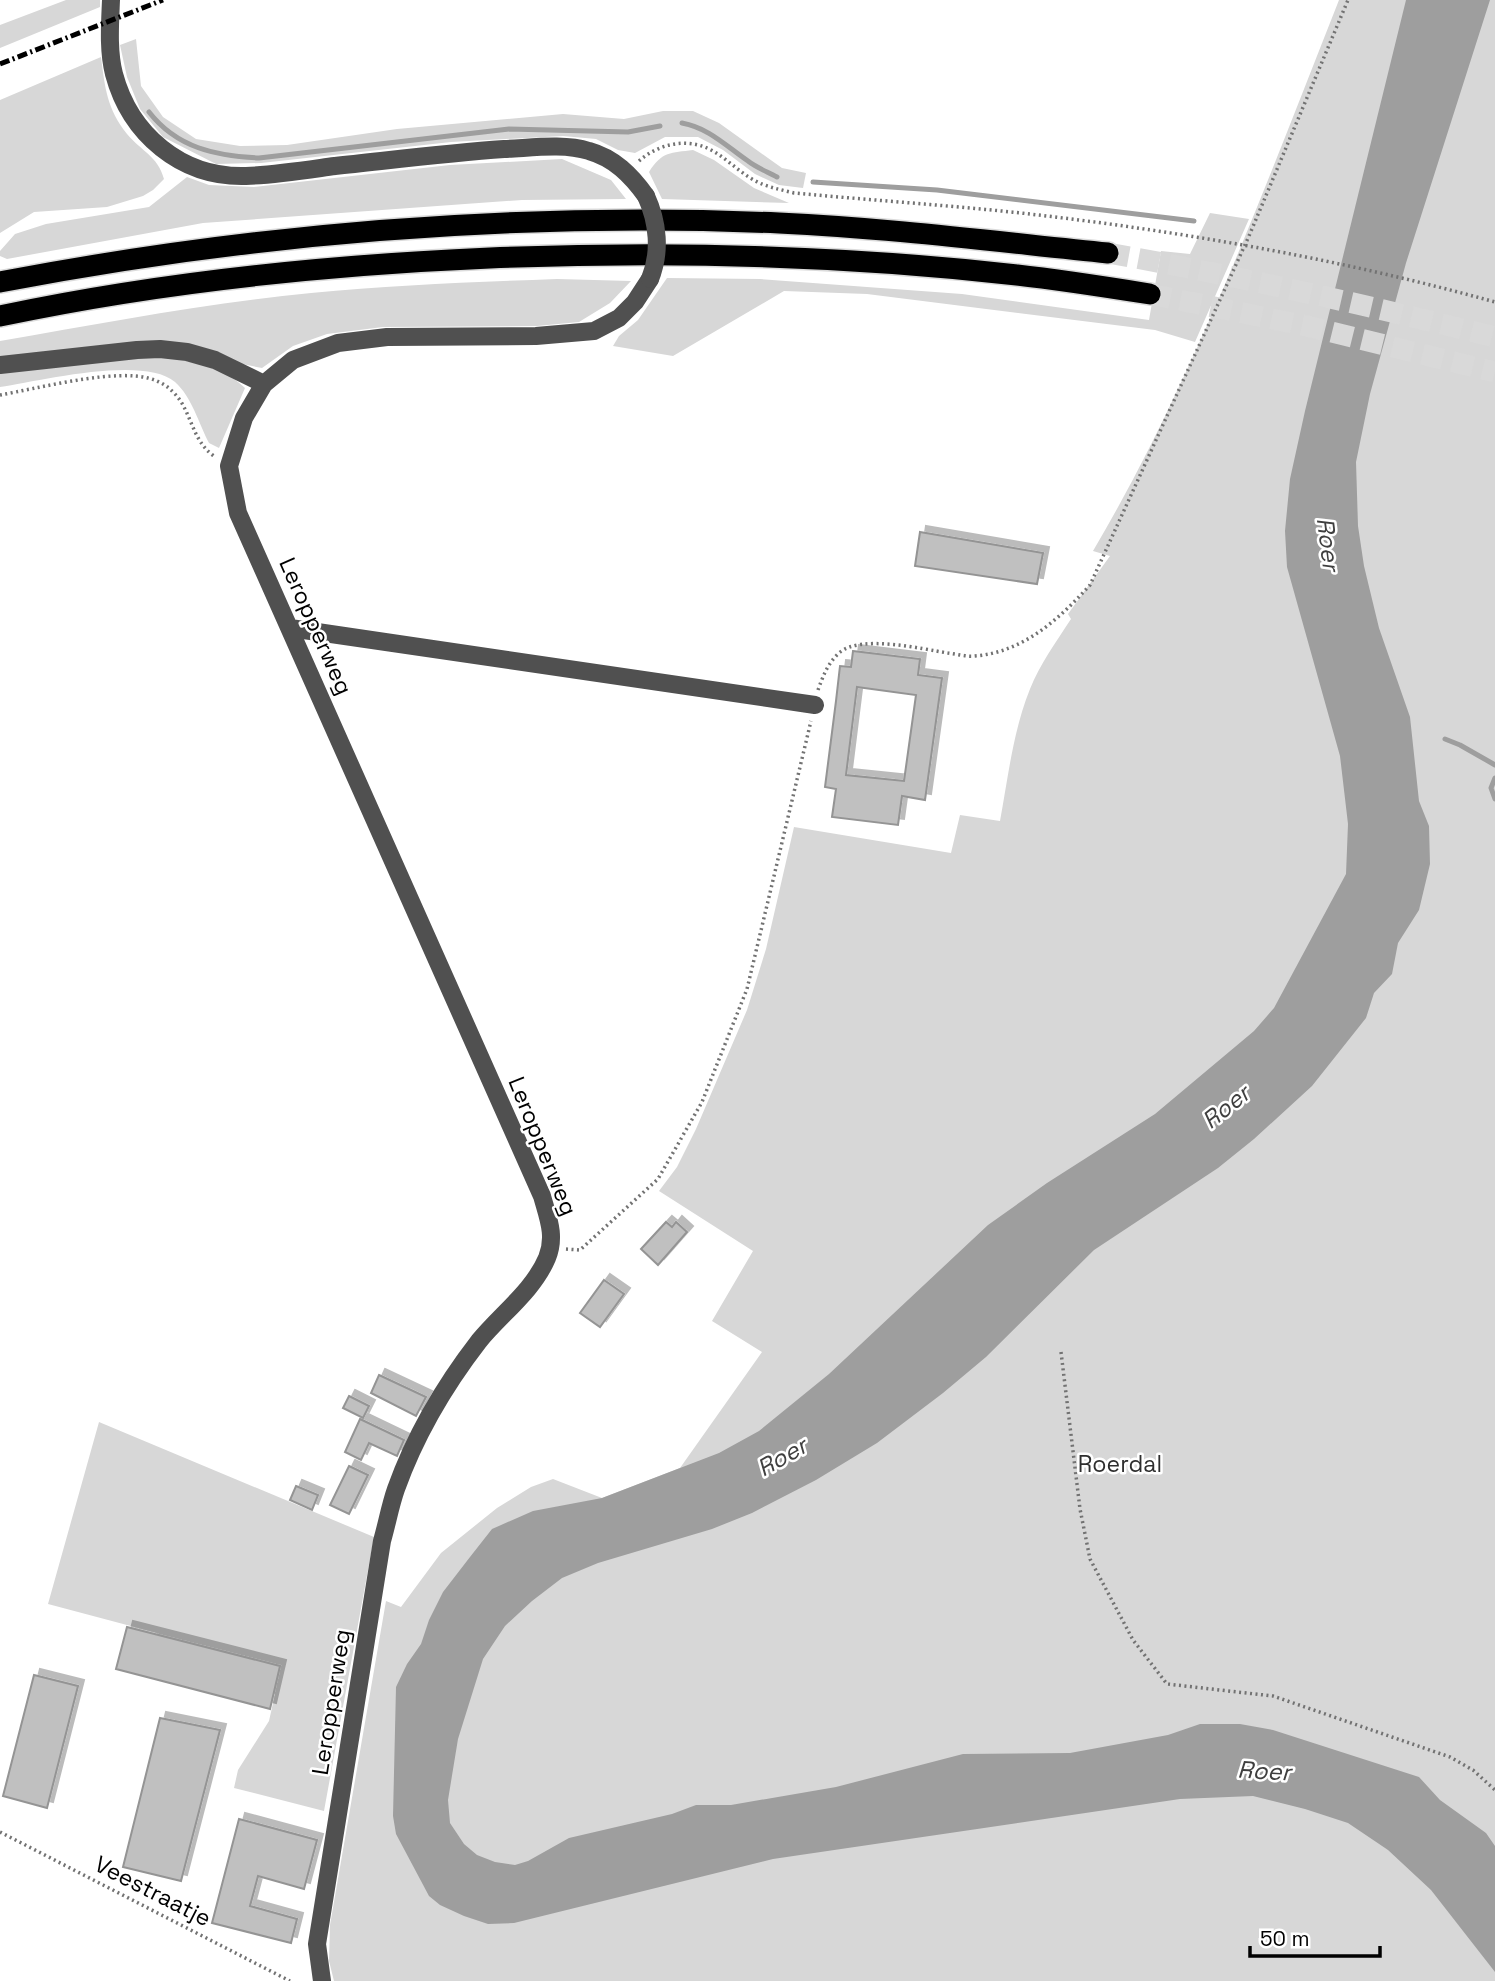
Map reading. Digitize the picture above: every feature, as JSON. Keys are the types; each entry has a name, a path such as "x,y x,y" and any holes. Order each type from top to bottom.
{"highway":[{"path":"0,282 197,249 338,234 525,223 779,223 890,230 1108,253"},
{"path":"0,316 172,286 326,268 569,255 730,255 881,263 1018,275 1150,294"}],"street":[{"name":"Leropperweg","path":"111,0 110,31 114,72 123,100 133,119 173,158 203,170 245,176 462,152 577,148 614,162 628,173 646,195 653,213 657,245 657,259 650,279 635,302 619,318 594,331 536,336 387,337 338,343 293,360 264,384 244,418 229,466 238,513 542,1196 553,1234 550,1248 537,1276 481,1339 450,1380 418,1439 395,1490 382,1541 317,1944 322,1981"},
{"path":"0,365 160,349 187,352 215,360 264,384"},
{"path":"290,628 815,705"}],"path":[{"path":"550,1248 580,1250 658,1178 702,1102 747,989 815,705 826,669 840,651 867,643 973,656 999,651 1032,638 1061,617 1090,585 1244,247 1348,0"},
{"path":"635,165 662,147 679,143 693,144 709,149 760,183 793,193 1025,214 1139,229 1324,259 1495,302"},
{"path":"0,395 110,377 136,376 159,381 176,394 204,449 229,466"},
{"path":"1062,1352 1080,1509 1090,1559 1133,1640 1167,1684 1273,1696 1450,1757 1473,1770 1495,1790"},
{"name":"Veestraatje","path":"0,1832 290,1981"}],"green space":[{"path":"66,0 100,0 100,7 0,48 0,25"},
{"name":"Roerdal","path":"1339,0 1495,0 1495,1981 334,1981 329,1961 330,1925 386,1601 401,1607 441,1553 497,1508 531,1487 553,1479 602,1498 680,1468 762,1352 712,1321 753,1251 659,1191 677,1167 696,1129 747,1010 766,949 794,827 951,853 960,815 1000,821 1015,738 1030,689 1043,662 1071,619 1068,614 1110,556 1093,551 1130,485 1196,350 1256,211"},
{"path":"136,39 141,86 163,117 196,139 240,146 287,145 397,129 563,114 624,119 663,111 693,111 719,123 782,168 806,173 803,188 779,185 755,174 723,150 698,137 665,137 635,153 618,150 596,139 563,136 451,142 261,163 216,164 163,137 140,109 127,77 120,45"},
{"path":"101,57 106,88 115,116 132,140 158,165 164,179 143,196 107,207 34,212 0,233 0,100"},
{"path":"693,150 714,160 754,188 789,203 662,199 649,172 663,157"},
{"path":"562,159 611,180 626,199 522,200 203,223 7,259 0,256 0,251 15,234 46,224 149,207 187,177 209,185 254,187 450,165"},
{"path":"1210,213 1249,219 1195,342 1155,330 867,294 784,291 673,356 613,346 619,336 638,320 667,278 760,279 962,294 1149,320 1161,251 1190,254"},
{"path":"557,279 631,281 610,303 579,322 537,326 383,327 327,334 293,346 262,368 242,364 203,348 0,362 0,341 194,308 342,290"},
{"path":"146,354 212,368 245,388 219,448 209,443 191,403 181,388 160,374 116,370 91,372 0,387 0,370"},
{"path":"99,1422 374,1537 324,1811 234,1788 238,1770 269,1721 275,1694 150,1657 157,1633 48,1604"}],"water":[{"name":"Roer","path":"1406,0 1490,0 1406,263 1370,394 1356,462 1358,526 1364,566 1379,628 1410,717 1419,801 1429,826 1430,864 1419,910 1398,943 1392,974 1374,993 1366,1018 1312,1086 1254,1139 1218,1168 1094,1250 986,1357 877,1443 816,1480 752,1513 712,1529 598,1563 562,1578 532,1601 505,1626 483,1659 458,1739 448,1800 450,1823 464,1844 477,1855 495,1862 515,1865 528,1861 569,1838 672,1814 696,1805 731,1805 836,1787 963,1754 1070,1753 1168,1735 1200,1724 1240,1724 1273,1730 1419,1777 1440,1800 1486,1833 1495,1846 1495,1972 1431,1890 1388,1850 1348,1823 1253,1796 1180,1799 773,1859 514,1923 488,1924 440,1905 429,1896 396,1834 393,1816 396,1687 421,1644 443,1592 492,1529 533,1511 602,1498 719,1453 759,1431 829,1374 988,1225 1047,1183 1155,1114 1254,1031 1274,1008 1346,874 1348,824 1340,756 1287,567 1285,531 1290,479 1305,411"}],"building":[{"path":"920,532 1043,553 1037,584 915,566"},
{"path":"853,651 920,659 918,675 942,678 925,800 902,796 898,825 832,817 836,789 825,787 840,666 851,667","holes":["857,687 916,695 904,781 846,775"]},
{"path":"666,1222 672,1227 676,1222 687,1232 658,1265 641,1249"},
{"path":"604,1280 624,1294 600,1327 580,1313"},
{"path":"379,1375 426,1397 416,1416 371,1393"},
{"path":"349,1396 369,1406 363,1418 343,1408"},
{"path":"360,1419 404,1440 397,1456 369,1443 361,1460 345,1452"},
{"path":"349,1466 368,1475 349,1514 330,1505"},
{"path":"296,1486 318,1495 312,1510 290,1500"},
{"path":"127,1627 280,1666 270,1709 116,1669"},
{"path":"34,1675 78,1686 47,1808 3,1796"},
{"path":"160,1718 220,1730 181,1881 123,1867"},
{"path":"239,1819 317,1840 304,1889 258,1876 250,1906 297,1919 291,1943 212,1923"}],"waterway":[{"path":"149,112 172,134 198,148 259,158 509,129 628,132 660,126"},
{"path":"682,123 709,133 751,163 777,177"},
{"path":"813,182 937,190 1194,221"},
{"path":"1445,739 1495,765"},
{"path":"1495,778 1491,788 1495,799"}],"tunnel":[{"path":"1108,253 1302,292 1495,337"},
{"path":"1150,294 1307,326 1495,372"}],"railway":[{"path":"0,64 163,0"}]}
